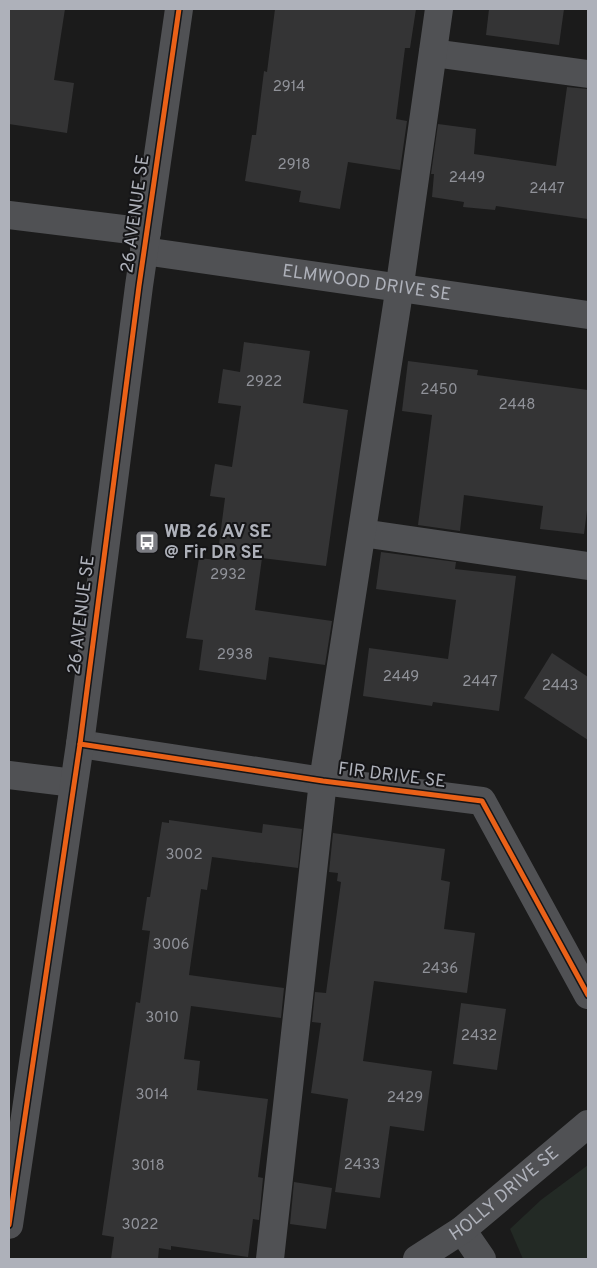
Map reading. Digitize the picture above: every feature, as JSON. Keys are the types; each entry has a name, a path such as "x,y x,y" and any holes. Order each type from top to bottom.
{"street":[{"name":"26 AVENUE SE","path":"9,1225 80,744 146,241 179,9"},
{"path":"270,1259 323,781 400,288 440,9"},
{"path":"433,52 588,74"},
{"name":"ELMWOOD DRIVE SE","path":"9,215 400,288 588,314"},
{"path":"362,533 588,566"},
{"name":"FIR DRIVE SE","path":"80,744 323,781 482,800 588,996"},
{"path":"9,775 74,783"},
{"name":"HOLLY DRIVE SE","path":"417,1259 462,1230 588,1124"},
{"path":"462,1230 482,1259"}],"shaded area":[{"path":"588,1165 588,1259 523,1259 510,1229 541,1200"}],"building":[{"path":"9,9 65,9 54,80 74,83 67,133 9,124"},
{"path":"275,9 416,9 410,48 405,48 396,119 407,121 400,170 348,162 340,209 299,202 301,191 245,181 252,135 256,135 264,71 267,72"},
{"path":"489,9 564,9 559,45 486,35"},
{"path":"567,87 588,89 588,219 496,206 495,210 463,207 464,202 432,197 434,174 431,174 438,124 476,129 474,154 556,166"},
{"path":"244,342 310,351 303,403 348,410 326,566 262,558 255,610 332,621 325,665 269,657 266,680 199,670 203,640 186,638 199,558 217,560 225,498 210,496 215,464 232,467 241,406 218,403 223,369 240,372"},
{"path":"408,361 478,370 477,375 588,390 588,503 584,534 540,529 543,506 464,495 460,531 418,525 432,415 402,411"},
{"path":"381,552 456,562 455,569 516,576 499,711 433,702 432,706 363,696 369,648 448,659 456,600 376,589"},
{"path":"552,653 588,677 588,740 524,698"},
{"path":"169,820 262,833 263,824 302,829 298,868 212,857 207,890 201,889 189,975 284,988 281,1018 191,1006 184,1059 200,1061 197,1090 268,1099 258,1177 263,1178 259,1220 253,1219 248,1257 171,1246 171,1250 159,1248 158,1259 111,1259 114,1237 102,1235 136,1002 140,1003 150,931 142,930 147,897 150,897 162,822 169,823"},
{"path":"333,833 445,849 441,880 450,882 444,929 475,933 467,993 374,981 363,1061 432,1071 424,1131 390,1126 380,1198 335,1192 348,1099 311,1093 321,1023 312,1022 315,992 326,993 341,882 337,881 338,873 329,872"},
{"path":"461,1003 506,1009 497,1070 453,1064"},
{"path":"294,1182 332,1188 326,1229 290,1224"}],"cycle path":[{"path":"9,1225 80,744 139,286 179,9"},
{"path":"80,744 323,781 482,801 588,995"}],"place":[{"name":"WB 26 AV SE @ Fir DR SE","path":"147,542"}]}
